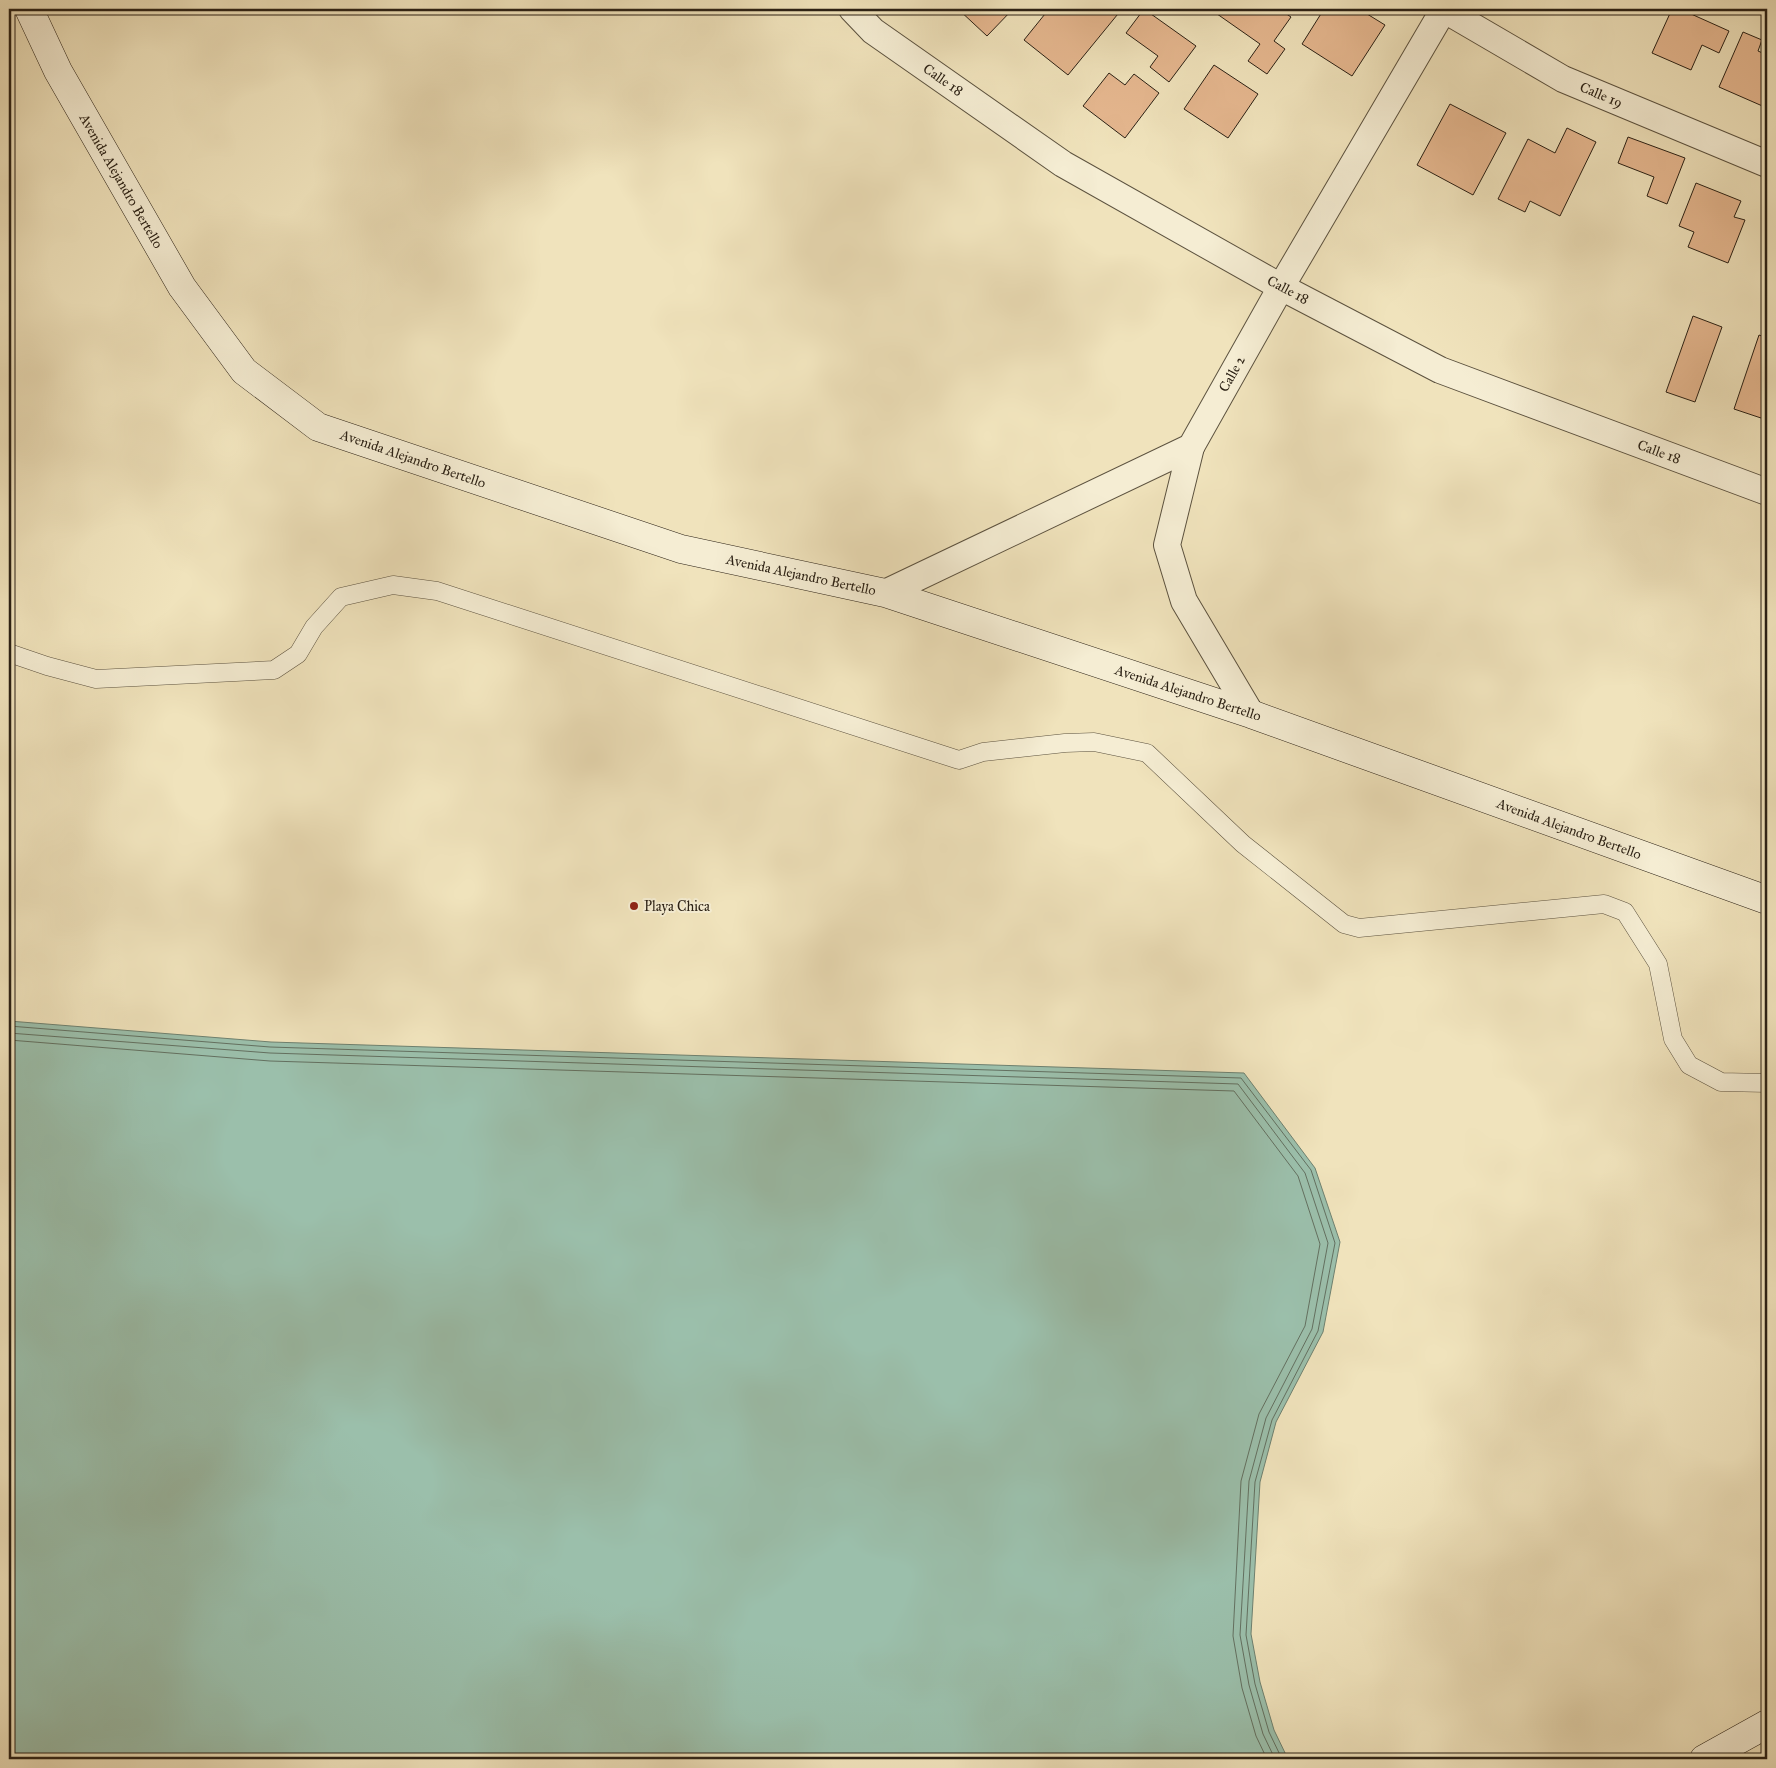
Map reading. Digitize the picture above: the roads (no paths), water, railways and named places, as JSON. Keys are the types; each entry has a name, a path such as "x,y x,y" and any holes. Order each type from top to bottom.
{"main road":[{"name":"Avenida Alejandro Bertello","path":"29,9 58,71 182,287 244,371 318,426 681,549 885,592 1252,714 1767,900"},
{"path":"1704,1759 1767,1724"}],"street":[{"name":"Calle 18","path":"852,9 873,31 1063,164 1281,287 1440,370 1767,492"},
{"name":"Calle 2","path":"1252,714 1184,601 1167,545 1192,447 1281,287 1444,9"},
{"name":"Calle 19","path":"1444,9 1562,80 1767,164"},
{"path":"885,592 1192,447"}],"lane":[{"path":"9,653 46,666 96,678 274,670 298,654 314,627 341,597 393,585 437,591 959,760 983,752 1064,742 1094,742 1147,753 1243,844 1344,924 1360,928 1604,904 1625,912 1658,964 1673,1040 1689,1065 1721,1082 1767,1083"}],"water":[{"path":"9,1021 271,1042 1244,1073 1315,1168 1340,1242 1323,1332 1276,1422 1260,1482 1251,1634 1260,1682 1274,1730 1288,1759 9,1759"}],"place":[{"name":"Playa Chica","path":"634,906"}]}
